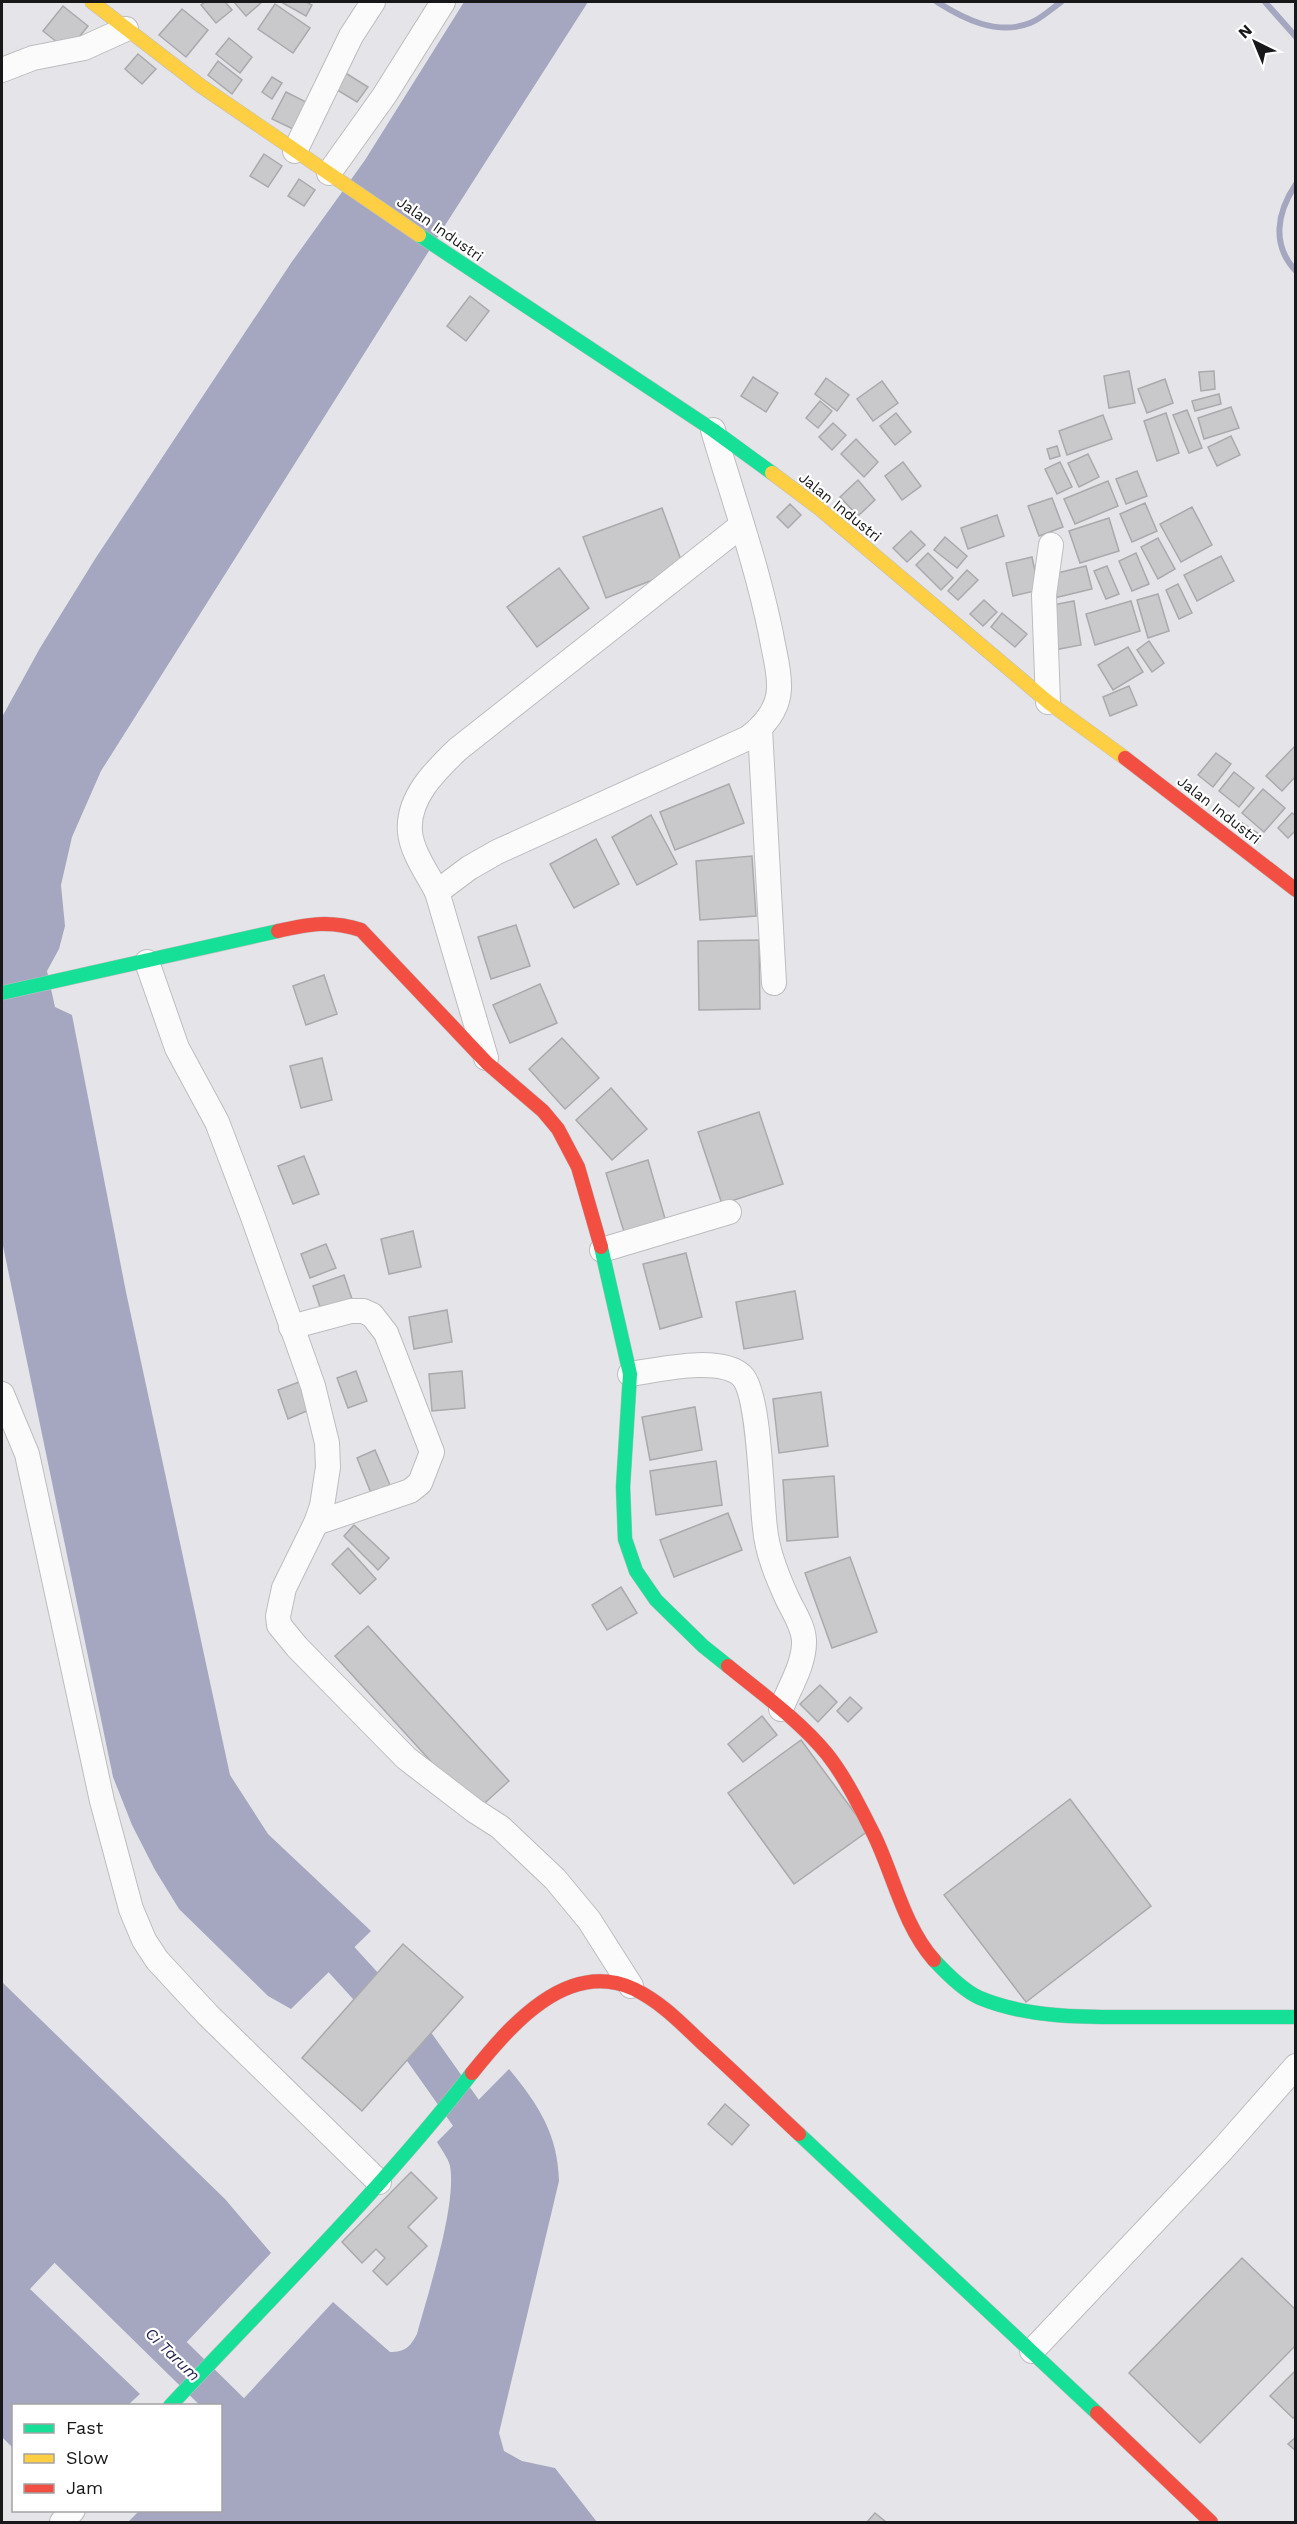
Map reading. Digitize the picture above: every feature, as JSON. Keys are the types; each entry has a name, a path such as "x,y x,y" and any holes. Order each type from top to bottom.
{"street":[{"name":"Jalan Industri","path":"92,2 201,86 456,261 712,430 820,509 1048,702 1137,767 1296,890"},
{"path":"295,151 351,36 373,2"},
{"path":"335,176 443,2"},
{"path":"2,70 33,58 84,48 126,29"},
{"path":"437,892 469,868 497,852 748,738 760,729 775,705 779,690 777,669 763,592 712,430"},
{"path":"487,1063 437,892 416,853 410,832 412,814 420,793 435,771 458,749 742,525"},
{"path":"1048,702 1044,595 1051,545"},
{"path":"760,729 774,983"},
{"path":"2,993 309,924 326,922 352,926 371,939 487,1063 543,1111 558,1129 578,1167 602,1250 630,1374 623,1487 625,1539 636,1571 656,1600 695,1638 781,1709 826,1753 842,1776 875,1837 902,1906 927,1952 944,1971 978,1997 1012,2008 1107,2017 1296,2017"},
{"path":"147,962 177,1048 223,1136 313,1386 329,1457 325,1494 316,1523 284,1588 278,1616 284,1633 406,1758 475,1811 500,1827 539,1863 590,1920 631,1986"},
{"path":"602,1250 729,1212"},
{"path":"291,1327 351,1311 363,1311 372,1315 381,1323 386,1334 432,1452 423,1477 410,1491 316,1523"},
{"path":"630,1374 677,1367 718,1366 736,1371 748,1384 754,1406 765,1532 776,1572 804,1638 800,1664 781,1709"},
{"path":"2,1394 27,1454 102,1801 131,1909 144,1940 157,1960 193,2000 379,2182"},
{"path":"172,2404 425,2132 507,2032 538,2004 567,1989 588,1983 609,1981 631,1986 669,2012 1032,2351 1211,2523"},
{"path":"1032,2351 1221,2150 1296,2066"}],"water":[{"path":"464,2 588,2 101,771 72,837 61,885 65,926 59,949 47,971 55,1007 72,1015 126,1292 230,1775 268,1834 371,1931 291,2009 268,1996 179,1909 155,1870 132,1825 113,1777 2,1241 2,717 40,648 95,559 291,263 365,160"},
{"path":"2,1982 225,2199 271,2253 183,2346 77,2239 30,2289 140,2394 129,2404 12,2404 12,2447 2,2437"},
{"path":"509,2069 537,2107 550,2134 558,2164 559,2181 499,2433 504,2451 522,2461 555,2468 597,2522 128,2522 138,2512 222,2512 222,2422 333,2302 390,2352 403,2350 409,2345 417,2334 446,2225 451,2183 450,2166 437,2142"}],"building":[{"path":"205,2 225,2 232,10 216,23 201,5"},
{"path":"234,2 262,2 246,16"},
{"path":"284,2 306,2 312,5 306,16"},
{"path":"275,4 310,28 293,53 258,29"},
{"path":"63,6 88,26 68,51 43,31"},
{"path":"182,9 208,30 186,57 159,35"},
{"path":"229,38 252,57 240,73 216,54"},
{"path":"138,54 156,69 142,84 125,69"},
{"path":"218,61 242,80 232,94 208,75"},
{"path":"344,72 368,87 357,102 334,88"},
{"path":"272,77 282,83 272,99 262,92"},
{"path":"286,92 308,103 295,130 272,119"},
{"path":"264,154 282,166 268,187 250,176"},
{"path":"299,179 315,190 304,206 288,196"},
{"path":"470,296 489,311 466,341 447,326"},
{"path":"1129,371 1135,403 1109,408 1104,376"},
{"path":"1214,371 1215,389 1201,391 1199,372"},
{"path":"753,377 778,393 766,412 741,396"},
{"path":"826,378 849,395 837,411 815,394"},
{"path":"1165,379 1173,403 1147,413 1138,389"},
{"path":"882,381 898,403 873,421 857,399"},
{"path":"1219,394 1221,404 1195,411 1192,401"},
{"path":"820,401 832,411 818,428 806,418"},
{"path":"1231,407 1239,428 1204,439 1198,418"},
{"path":"1187,410 1202,448 1189,453 1173,415"},
{"path":"896,413 911,432 895,445 880,426"},
{"path":"1166,413 1179,453 1157,461 1144,421"},
{"path":"1103,415 1112,439 1067,455 1059,431"},
{"path":"833,423 846,435 832,450 819,437"},
{"path":"1231,436 1240,455 1217,466 1208,447"},
{"path":"856,439 878,462 864,477 841,454"},
{"path":"1057,446 1060,456 1050,459 1047,449"},
{"path":"1088,454 1099,477 1079,487 1068,463"},
{"path":"903,462 921,486 902,500 885,476"},
{"path":"1060,462 1072,487 1057,494 1045,469"},
{"path":"1137,471 1147,496 1126,504 1116,479"},
{"path":"858,480 875,500 858,516 840,497"},
{"path":"1108,481 1118,506 1075,524 1064,499"},
{"path":"1052,498 1063,527 1039,536 1028,506"},
{"path":"1145,503 1157,531 1132,542 1120,514"},
{"path":"790,504 801,515 788,528 777,517"},
{"path":"1192,507 1212,545 1181,562 1160,524"},
{"path":"662,508 684,568 606,598 583,537"},
{"path":"997,515 1004,536 968,549 961,528"},
{"path":"1109,518 1119,551 1080,563 1069,531"},
{"path":"911,531 925,545 907,562 893,548"},
{"path":"945,537 967,556 957,568 934,550"},
{"path":"1158,538 1175,569 1158,579 1141,547"},
{"path":"928,553 953,578 941,590 916,565"},
{"path":"1136,553 1149,584 1132,591 1119,561"},
{"path":"1221,556 1234,581 1197,601 1184,575"},
{"path":"1032,557 1039,590 1013,596 1006,563"},
{"path":"1086,566 1092,589 1054,598 1049,575"},
{"path":"1107,566 1119,594 1106,599 1094,571"},
{"path":"559,568 589,608 537,647 507,607"},
{"path":"967,570 978,580 958,600 948,591"},
{"path":"1178,584 1192,613 1179,619 1166,590"},
{"path":"1158,594 1169,631 1148,638 1137,600"},
{"path":"984,600 997,612 983,626 970,614"},
{"path":"1074,601 1081,645 1054,650 1047,606"},
{"path":"1131,601 1140,631 1095,645 1086,614"},
{"path":"1002,613 1027,634 1015,647 991,627"},
{"path":"1149,641 1164,663 1152,672 1137,650"},
{"path":"1128,647 1143,672 1113,690 1098,665"},
{"path":"1129,686 1137,705 1110,716 1103,697"},
{"path":"1296,745 1296,776 1282,791 1266,776"},
{"path":"1216,753 1231,764 1213,787 1198,775"},
{"path":"1234,772 1254,788 1239,807 1219,791"},
{"path":"729,784 744,823 675,850 660,812"},
{"path":"1263,789 1285,808 1264,832 1242,813"},
{"path":"1292,813 1296,816 1296,830 1288,838 1278,828"},
{"path":"651,815 677,864 637,885 612,837"},
{"path":"1238,820 1262,836 1257,844 1233,827"},
{"path":"596,839 619,884 574,908 550,864"},
{"path":"752,856 756,916 700,920 696,861"},
{"path":"516,925 530,966 491,979 478,937"},
{"path":"759,940 760,1009 699,1010 698,941"},
{"path":"324,975 337,1014 306,1025 293,986"},
{"path":"540,984 557,1023 510,1043 493,1005"},
{"path":"562,1038 599,1078 565,1109 529,1069"},
{"path":"322,1058 332,1100 301,1108 290,1066"},
{"path":"611,1088 647,1129 612,1160 576,1120"},
{"path":"759,1112 783,1184 722,1204 698,1132"},
{"path":"304,1156 319,1194 293,1204 278,1166"},
{"path":"648,1160 666,1222 625,1235 606,1173"},
{"path":"413,1231 421,1267 389,1274 381,1239"},
{"path":"326,1244 336,1268 310,1278 301,1254"},
{"path":"686,1253 702,1317 660,1329 643,1264"},
{"path":"344,1275 354,1305 323,1316 313,1286"},
{"path":"795,1291 803,1339 744,1349 736,1302"},
{"path":"447,1310 452,1342 414,1349 409,1317"},
{"path":"356,1371 367,1401 348,1408 337,1378"},
{"path":"462,1371 465,1408 432,1411 429,1374"},
{"path":"299,1382 309,1410 288,1419 278,1390"},
{"path":"821,1392 828,1446 779,1453 773,1399"},
{"path":"695,1407 702,1450 650,1460 642,1417"},
{"path":"375,1450 390,1485 371,1493 357,1458"},
{"path":"716,1461 722,1505 656,1515 650,1471"},
{"path":"834,1476 838,1537 787,1541 783,1480"},
{"path":"728,1513 742,1550 674,1577 660,1540"},
{"path":"354,1525 389,1558 378,1570 344,1536"},
{"path":"348,1548 376,1579 360,1594 332,1564"},
{"path":"850,1557 877,1632 832,1648 805,1573"},
{"path":"621,1587 637,1613 607,1630 592,1605"},
{"path":"368,1626 509,1781 476,1811 335,1656"},
{"path":"820,1685 837,1702 818,1722 800,1704"},
{"path":"850,1697 862,1708 848,1722 837,1711"},
{"path":"762,1716 777,1735 743,1762 728,1744"},
{"path":"801,1740 868,1831 794,1884 728,1793"},
{"path":"1070,1799 1151,1906 1026,2002 944,1895"},
{"path":"403,1944 463,1997 362,2111 302,2058"},
{"path":"725,2104 749,2125 732,2145 708,2124"},
{"path":"411,2172 437,2198 408,2227 427,2246 387,2285 373,2271 385,2258 376,2249 362,2263 342,2242"},
{"path":"1242,2258 1296,2310 1296,2345 1200,2443 1129,2373"},
{"path":"1296,2370 1296,2416 1293,2418 1270,2396"},
{"path":"1296,2437 1296,2451 1288,2444"},
{"path":"875,2513 886,2522 867,2522"}],"waterway":[{"path":"937,2 970,20 1005,28 1018,27 1034,21 1061,2"},
{"path":"1265,2 1296,37"},
{"path":"1296,184 1284,206 1280,228 1283,250 1296,271"},
{"path":"309,1924 413,2038 495,2154"},
{"name":"Ci Tarum","path":"2,2186 267,2446"}],"traffic: fast":[{"path":"419,235 713,430 772,473"},
{"path":"2,993 278,931"},
{"path":"601,1247 630,1374 623,1487 625,1539 636,1571 656,1600 703,1646 728,1666"},
{"path":"934,1960 962,1986 980,1998 1000,2005 1043,2014 1109,2017 1296,2017"},
{"path":"172,2404 363,2201 437,2117 472,2073"},
{"path":"799,2134 1097,2413"}],"traffic: slow":[{"path":"92,2 201,86 419,235"},
{"path":"772,473 820,509 1048,702 1125,758"}],"traffic: jam":[{"path":"1125,758 1296,890"},
{"path":"278,931 320,924 361,930 487,1063 543,1111 558,1129 578,1167 601,1247"},
{"path":"728,1666 792,1718 834,1763 875,1837 907,1917 934,1960"},
{"path":"472,2073 504,2036 542,2002 563,1990 586,1983 609,1982 634,1989 662,2007 799,2134"},
{"path":"1097,2413 1211,2522"}]}
